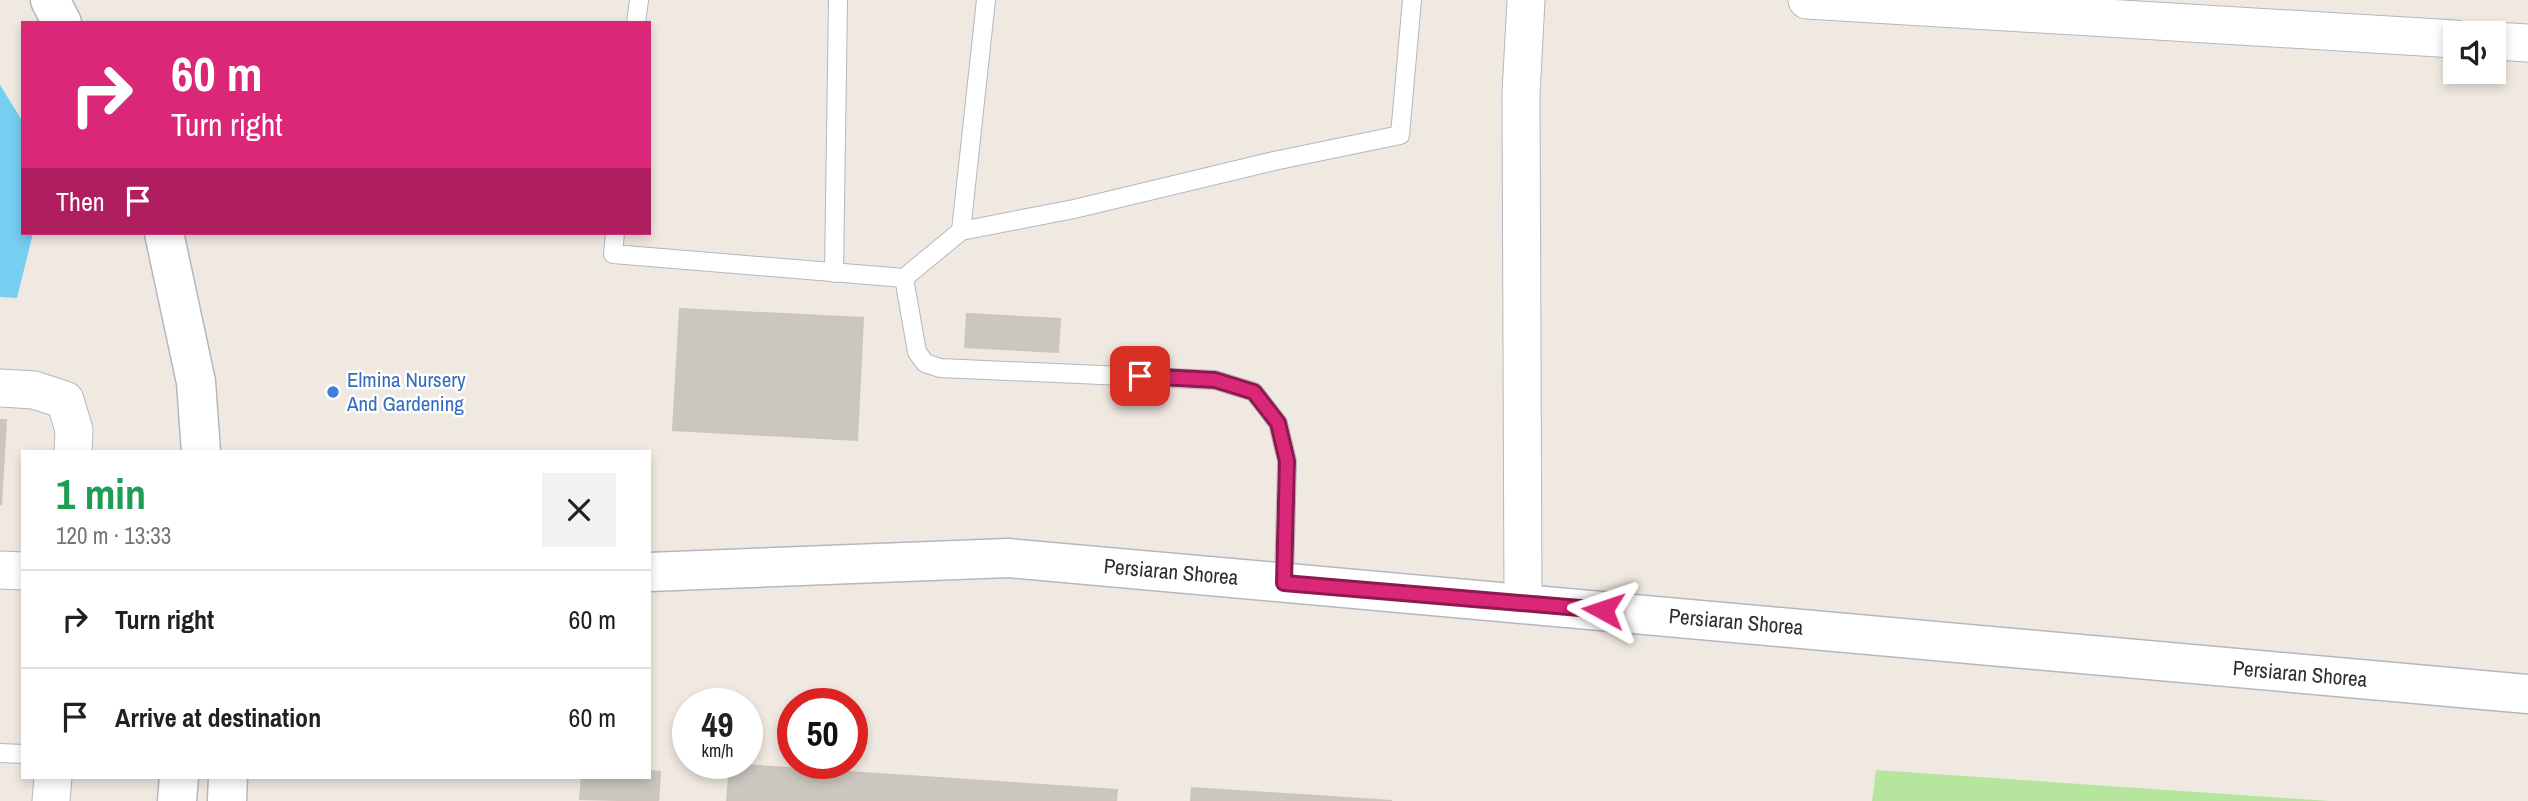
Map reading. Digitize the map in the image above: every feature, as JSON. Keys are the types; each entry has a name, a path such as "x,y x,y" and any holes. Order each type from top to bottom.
{"main road":[{"path":"50,0 61,21"},
{"path":"164,235 196,382 201,450"},
{"name":"Persiaran Shorea","path":"651,572 1008,558 2528,694"},
{"path":"177,801 178,779"},
{"path":"227,801 228,779"}],"street":[{"path":"1523,603 1521,94 1526,0"},
{"path":"1807,0 2216,18 2443,38"},
{"path":"2506,42 2528,43"},
{"path":"0,388 34,390 65,400 74,430 73,450"},
{"path":"0,570 21,571"},
{"path":"51,801 53,779"}],"lane":[{"path":"636,21 639,0"},
{"path":"834,273 838,0"},
{"path":"961,231 986,0"},
{"path":"615,235 612,254 904,278 961,231 1073,209 1400,135 1412,0"},
{"path":"904,278 917,352 925,363 940,368 1215,380 1254,392 1278,423 1287,461 1284,583"},
{"path":"0,753 21,754"}],"green space":[{"path":"1876,770 2330,801 1872,801"}],"water":[{"path":"0,85 21,119 21,235 33,235 17,298 0,297"}],"building":[{"path":"680,309 863,318 857,440 673,430"},
{"path":"967,314 1060,319 1058,352 965,347"},
{"path":"0,420 6,420 1,504 0,504"},
{"path":"763,766 777,767 777,779 868,779 868,773 1117,790 1116,801 727,801 729,779 763,779"},
{"path":"651,771 660,772 658,801 580,799 582,779 651,779"},
{"path":"1192,788 1392,801 1191,801"}],"place":[{"name":"Elmina Nursery And Gardening","path":"333,392"}],"route":[{"path":"1140,376 1215,380 1254,392 1278,423 1287,461 1284,583 1603,610"}]}
